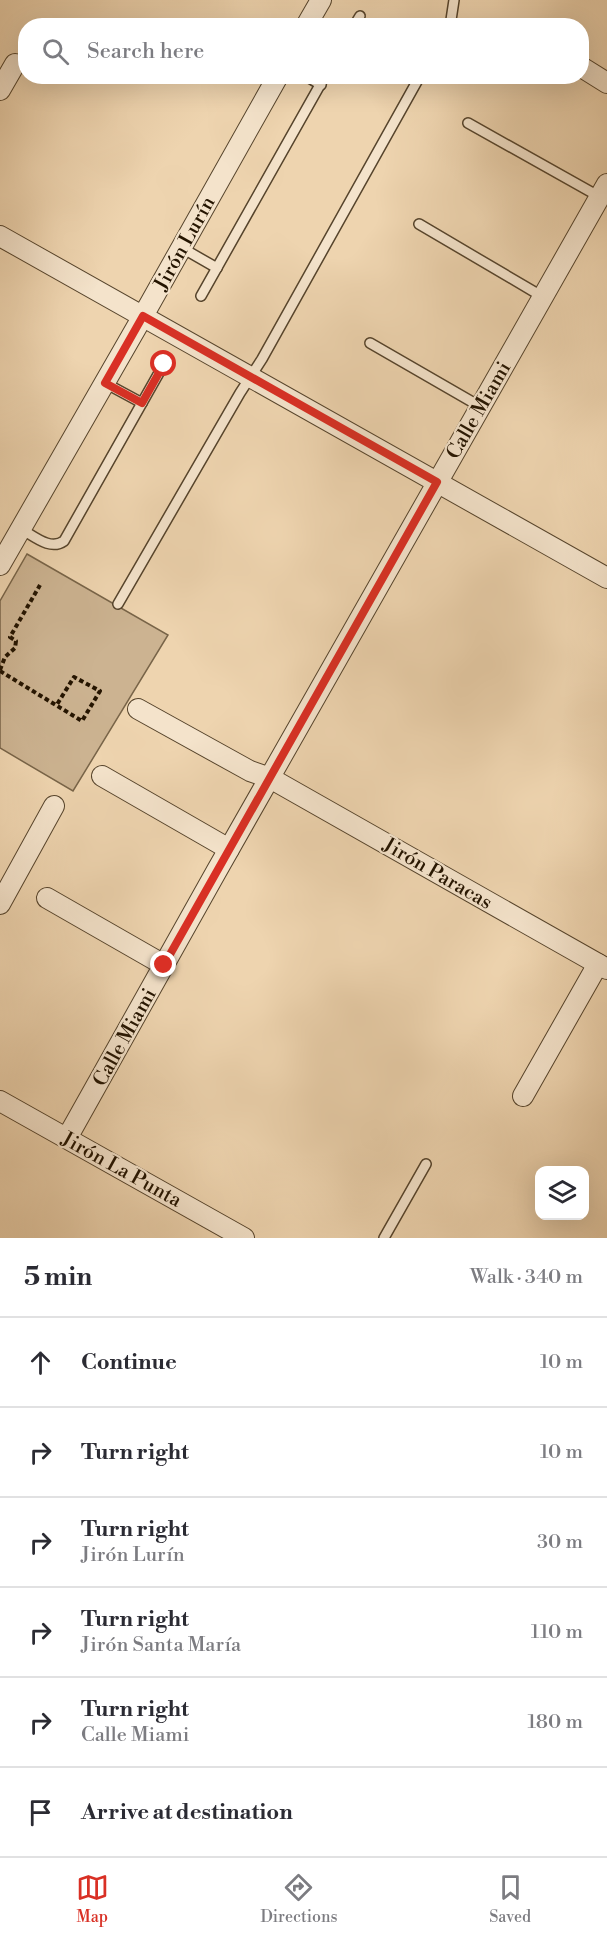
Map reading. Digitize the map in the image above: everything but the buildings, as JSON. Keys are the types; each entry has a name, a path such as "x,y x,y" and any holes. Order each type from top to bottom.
{"street":[{"path":"311,18 321,0"},
{"path":"0,90 15,64"},
{"path":"589,72 607,83"},
{"name":"Jirón Lurín","path":"0,566 274,84"},
{"name":"Calle Miami","path":"67,1138 604,190"},
{"path":"0,236 607,578"},
{"name":"Jirón Paracas","path":"138,709 250,771 270,778 603,966"},
{"path":"102,776 229,849"},
{"path":"0,904 54,806"},
{"path":"46,898 164,965"},
{"path":"523,1095 603,966"},
{"name":"Jirón La Punta","path":"0,1101 244,1238"}],"lane":[{"path":"451,18 454,0"},
{"path":"201,296 321,84"},
{"path":"118,604 262,359 416,84"},
{"path":"468,123 604,190"},
{"path":"419,224 543,297"},
{"path":"182,248 216,267"},
{"path":"370,343 481,406"},
{"path":"21,529 51,546 59,545 64,541 164,364"},
{"path":"105,383 142,403"},
{"path":"384,1238 426,1164"}],"path":[{"path":"40,585 10,637 16,641 15,648 5,657 0,671 56,706 82,721 100,691 74,677 56,706"}],"shaded area":[{"path":"27,554 168,635 73,791 0,748 0,601"}],"route":[{"path":"164,364 142,403 105,383 143,316 437,482 164,965"}]}
